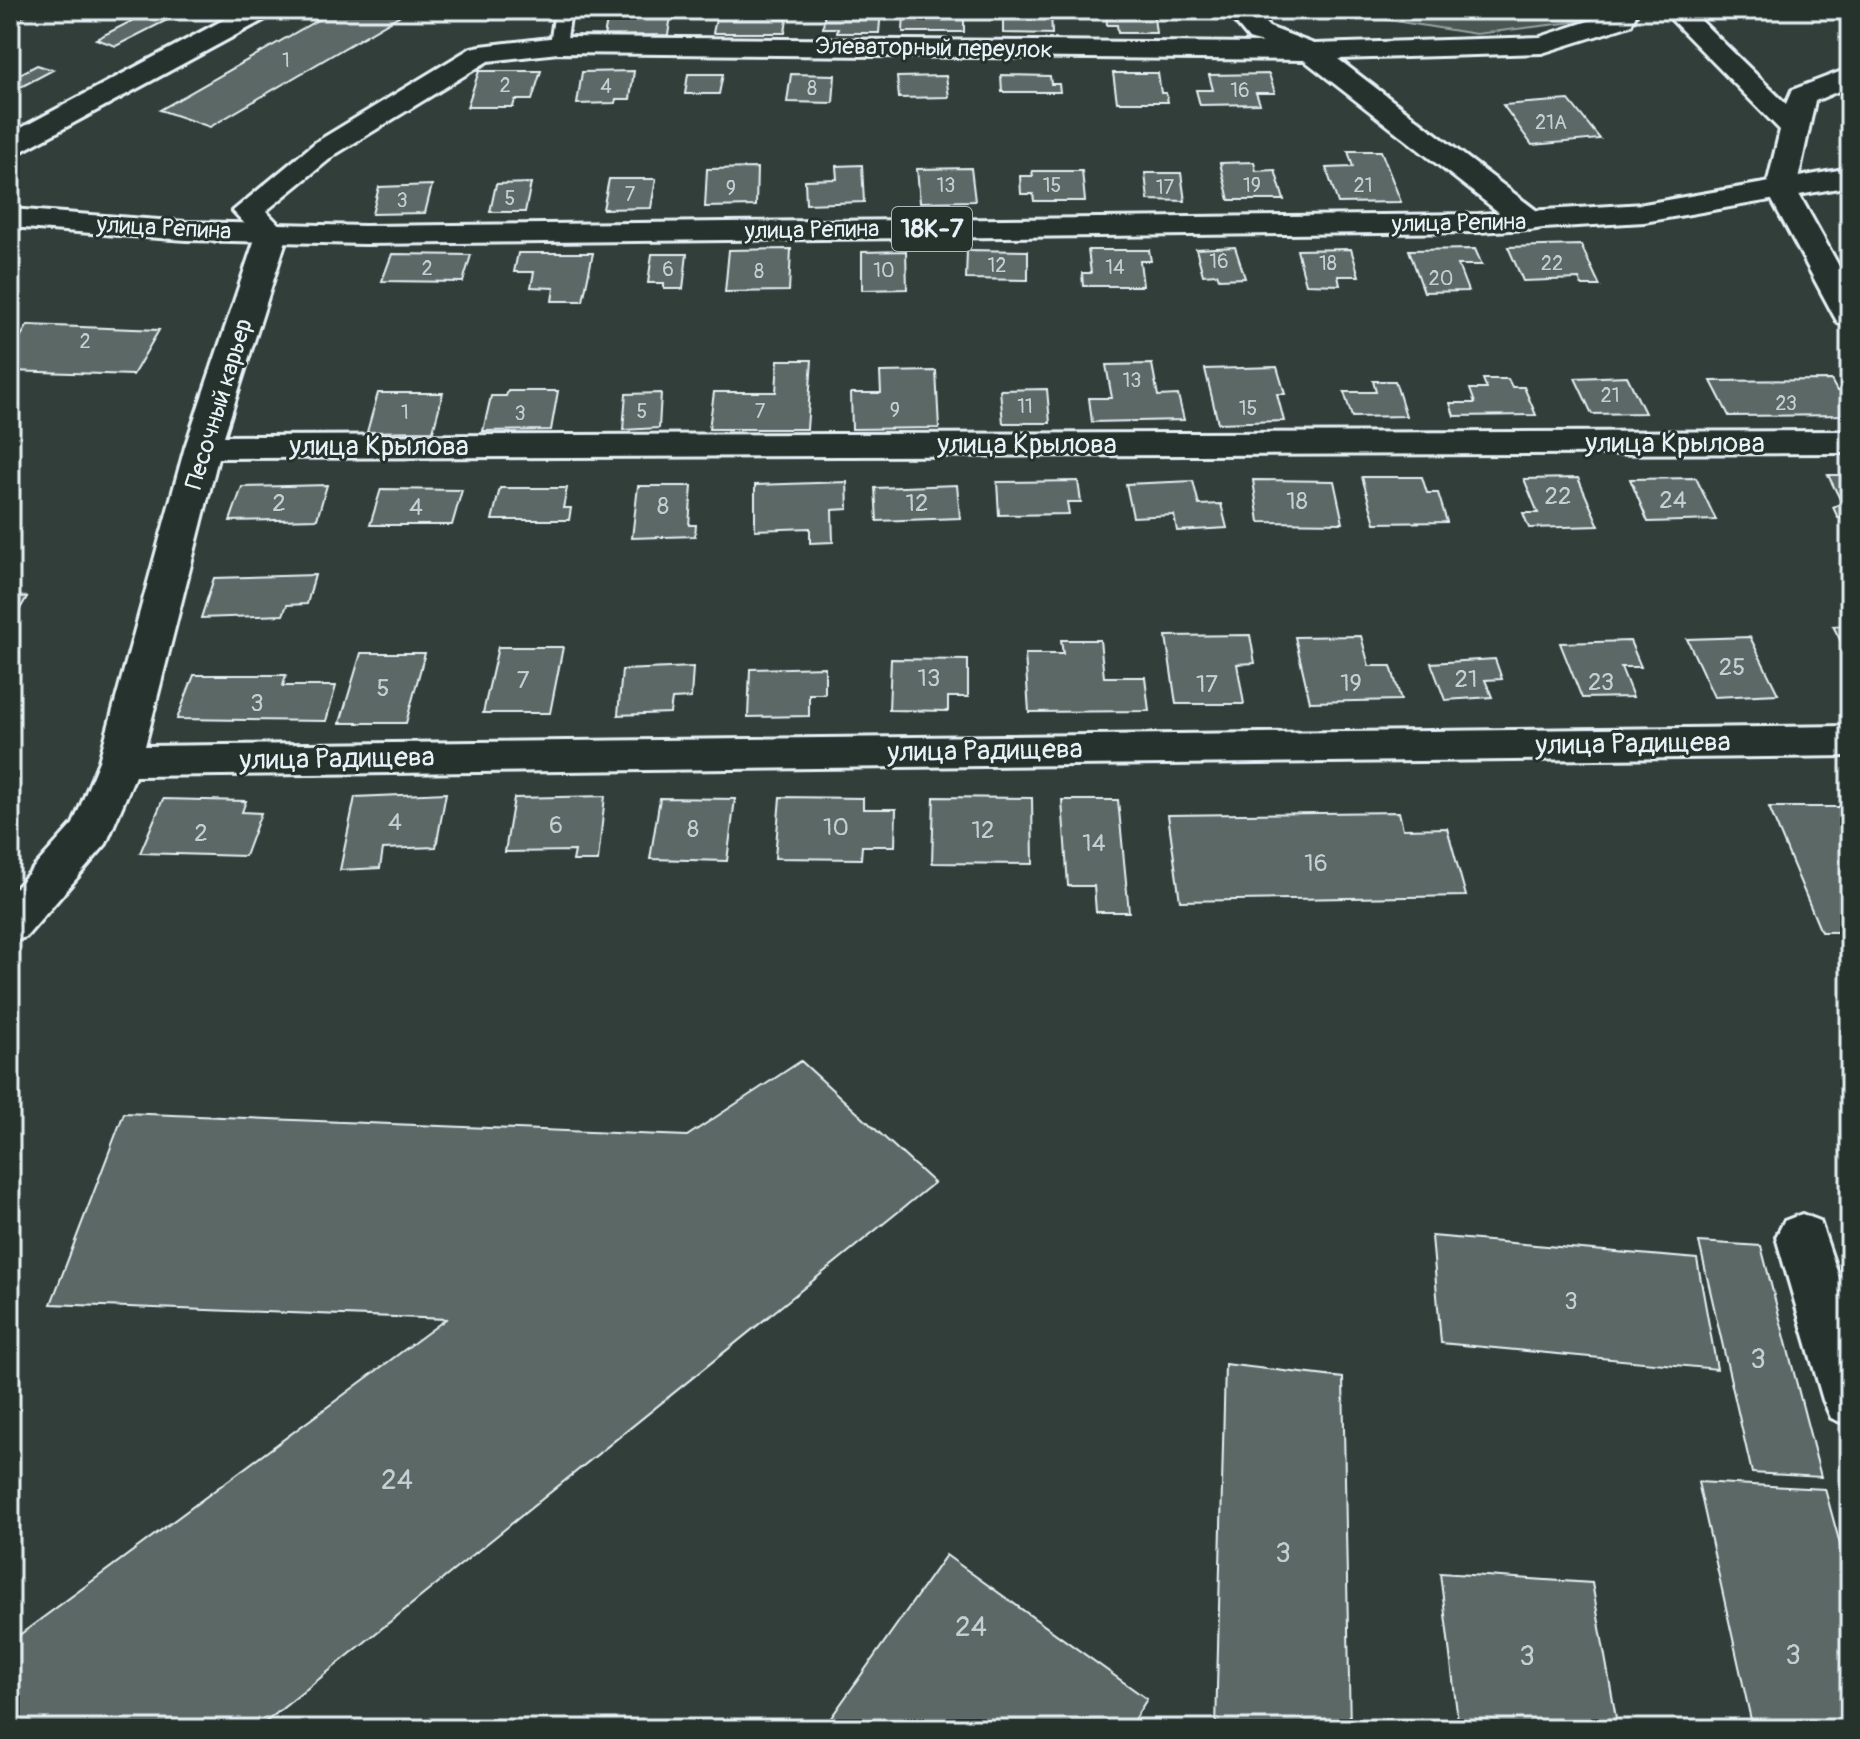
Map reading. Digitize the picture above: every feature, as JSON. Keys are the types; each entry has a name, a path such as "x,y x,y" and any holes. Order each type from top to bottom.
{"street":[{"path":"10,146 262,10"},
{"path":"1238,10 1259,33 1311,52 1530,221"},
{"name":"Элеваторный переулок","path":"558,45 1311,52 1542,45 1622,19 1625,10"},
{"path":"1675,10 1794,128"},
{"path":"272,234 248,211 326,148 481,54 558,45"},
{"path":"1850,76 1802,96 1781,189 1850,316"},
{"name":"улица Репина","path":"10,218 272,234 1530,221 1644,213 1850,177"},
{"name":"Песочный карьер","path":"10,924 91,832 120,761 203,447 272,234"},
{"name":"улица Крылова","path":"203,447 1850,442"},
{"name":"улица Радищева","path":"120,761 1850,741"},
{"path":"1802,1237 1850,1400"}],"lane":[{"path":"558,45 563,10"}],"shaded area":[{"path":"1360,10 1594,10 1581,21 1476,34 1376,18"}],"building":[{"path":"10,10 35,10 10,23"},
{"path":"153,10 175,16 116,46 96,39"},
{"path":"335,10 409,10 210,127 160,110"},
{"path":"672,10 668,35 604,36 609,11"},
{"path":"718,10 779,10 777,19 787,19 785,33 713,33"},
{"path":"825,10 881,10 879,33 837,33 838,28 823,28"},
{"path":"964,10 964,32 903,32 904,12"},
{"path":"1003,10 1051,10 1052,34 1003,33"},
{"path":"1116,10 1153,10 1156,33 1118,33 1117,25 1107,25 1106,13 1116,13"},
{"path":"37,65 53,70 21,87 10,83 10,79"},
{"path":"479,71 541,71 532,100 515,100 513,107 467,107"},
{"path":"634,71 630,99 616,99 615,103 577,104 582,72"},
{"path":"1113,73 1158,73 1161,93 1166,93 1168,102 1117,102"},
{"path":"688,74 723,74 719,94 685,94"},
{"path":"791,74 835,75 833,103 787,102"},
{"path":"1269,74 1275,93 1256,93 1260,104 1200,105 1196,90 1213,90 1209,75"},
{"path":"1001,75 1050,76 1051,84 1059,84 1060,92 1002,92"},
{"path":"946,76 949,97 899,98 897,77"},
{"path":"1569,100 1600,139 1532,145 1503,105"},
{"path":"1348,151 1381,151 1401,202 1338,203 1326,168 1353,167"},
{"path":"1254,162 1256,171 1275,170 1284,200 1229,200 1220,163"},
{"path":"862,165 864,202 806,204 805,180 837,179 836,166"},
{"path":"757,168 756,206 705,207 707,169"},
{"path":"971,168 975,201 920,202 917,169"},
{"path":"1032,171 1082,171 1085,201 1034,201 1033,194 1021,194 1020,176 1033,176"},
{"path":"1145,173 1181,173 1185,201 1148,200"},
{"path":"609,179 656,179 651,208 603,209"},
{"path":"531,183 525,212 490,212 496,184"},
{"path":"432,185 425,213 372,214 379,187"},
{"path":"1581,245 1600,286 1582,286 1579,279 1523,281 1508,247"},
{"path":"1235,247 1245,278 1219,279 1217,274 1203,275 1196,249"},
{"path":"791,249 789,291 725,292 729,250"},
{"path":"1351,249 1359,276 1338,276 1340,285 1306,284 1297,250"},
{"path":"1475,249 1482,265 1458,265 1468,291 1424,292 1409,250"},
{"path":"967,250 1028,251 1028,280 966,279"},
{"path":"1088,250 1149,250 1151,261 1140,261 1143,286 1083,286 1082,273 1091,273"},
{"path":"906,251 907,289 862,290 862,252"},
{"path":"518,253 593,253 583,301 552,301 554,288 531,287 534,272 514,272"},
{"path":"392,254 471,255 463,282 382,281"},
{"path":"652,254 687,254 683,289 664,289 664,283 648,283"},
{"path":"28,325 159,330 133,375 10,371 10,353"},
{"path":"778,360 812,360 807,429 709,429 714,392 776,392"},
{"path":"1152,364 1158,396 1178,395 1184,420 1092,422 1089,398 1112,398 1106,365"},
{"path":"1277,367 1285,394 1277,394 1284,421 1218,423 1205,369"},
{"path":"936,371 939,428 852,429 851,393 881,393 880,372"},
{"path":"1627,376 1645,413 1592,414 1575,378"},
{"path":"1483,379 1508,379 1512,387 1524,387 1536,415 1454,416 1450,403 1475,403 1470,389 1487,389"},
{"path":"1831,380 1837,391 1850,391 1850,415 1729,416 1711,381"},
{"path":"1373,381 1395,381 1406,416 1352,417 1344,392 1376,392"},
{"path":"1047,389 1050,423 1003,423 1000,390"},
{"path":"508,391 558,391 551,430 483,431 491,396 506,396"},
{"path":"378,393 443,393 433,431 367,432"},
{"path":"661,393 659,428 623,430 626,394"},
{"path":"1828,475 1850,475 1850,518 1838,518 1833,507 1842,503"},
{"path":"1362,477 1422,477 1427,493 1438,493 1447,522 1375,523"},
{"path":"1578,478 1599,526 1529,528 1523,513 1538,513 1524,479"},
{"path":"1696,478 1716,520 1648,522 1630,479"},
{"path":"1253,480 1334,481 1343,523 1259,522"},
{"path":"1078,481 1081,502 1067,502 1069,514 999,515 997,482"},
{"path":"1193,481 1199,505 1221,504 1227,528 1177,531 1174,515 1133,517 1126,484"},
{"path":"847,482 848,509 832,510 833,542 810,543 810,528 755,530 755,485"},
{"path":"327,485 317,519 230,521 242,487"},
{"path":"957,485 960,518 877,521 875,488"},
{"path":"638,486 692,486 689,525 696,525 695,536 632,538"},
{"path":"500,488 567,488 563,508 571,508 569,520 492,520"},
{"path":"381,489 462,490 452,525 370,525"},
{"path":"315,575 307,604 287,605 283,615 201,618 214,578"},
{"path":"10,596 27,597 10,626"},
{"path":"1850,625 1850,659 1833,626"},
{"path":"1250,635 1255,663 1237,664 1244,704 1176,704 1166,636"},
{"path":"1361,636 1369,666 1391,666 1401,700 1310,702 1295,637"},
{"path":"1750,637 1778,694 1714,697 1687,639"},
{"path":"1061,640 1100,640 1104,677 1145,677 1149,711 1029,712 1025,654 1063,654"},
{"path":"1630,641 1641,667 1621,667 1633,697 1582,698 1560,643"},
{"path":"498,647 563,647 550,713 483,713"},
{"path":"361,653 425,653 406,723 340,723"},
{"path":"891,659 968,660 968,697 948,697 948,711 889,710"},
{"path":"1495,659 1502,679 1485,680 1492,697 1445,700 1431,663"},
{"path":"693,667 691,698 672,699 670,713 618,715 622,670"},
{"path":"825,667 825,694 809,694 809,716 748,717 750,669"},
{"path":"194,675 286,675 283,686 336,686 326,721 177,719"},
{"path":"446,793 436,847 383,849 380,868 340,870 355,797"},
{"path":"605,796 598,861 573,861 575,851 505,852 514,798"},
{"path":"780,797 863,798 863,809 896,809 895,846 862,846 861,859 775,858"},
{"path":"934,797 1032,798 1033,864 932,863"},
{"path":"660,798 735,799 727,861 650,859"},
{"path":"163,799 246,801 242,812 261,813 245,856 140,853"},
{"path":"1062,800 1118,800 1129,912 1096,912 1094,886 1068,886"},
{"path":"1769,807 1850,807 1850,932 1821,932"},
{"path":"1399,812 1403,829 1447,828 1466,896 1180,901 1168,815"},
{"path":"801,1061 934,1183 257,1729 10,1729 10,1642 446,1319 51,1304 124,1113 687,1136"},
{"path":"1432,1236 1697,1259 1717,1369 1441,1343"},
{"path":"1699,1242 1761,1246 1821,1477 1752,1473"},
{"path":"1225,1364 1343,1378 1350,1729 1216,1729"},
{"path":"1698,1482 1825,1489 1850,1581 1850,1729 1753,1729"},
{"path":"946,1555 1147,1699 1128,1729 823,1729"},
{"path":"1440,1573 1592,1583 1618,1729 1459,1729"}]}
